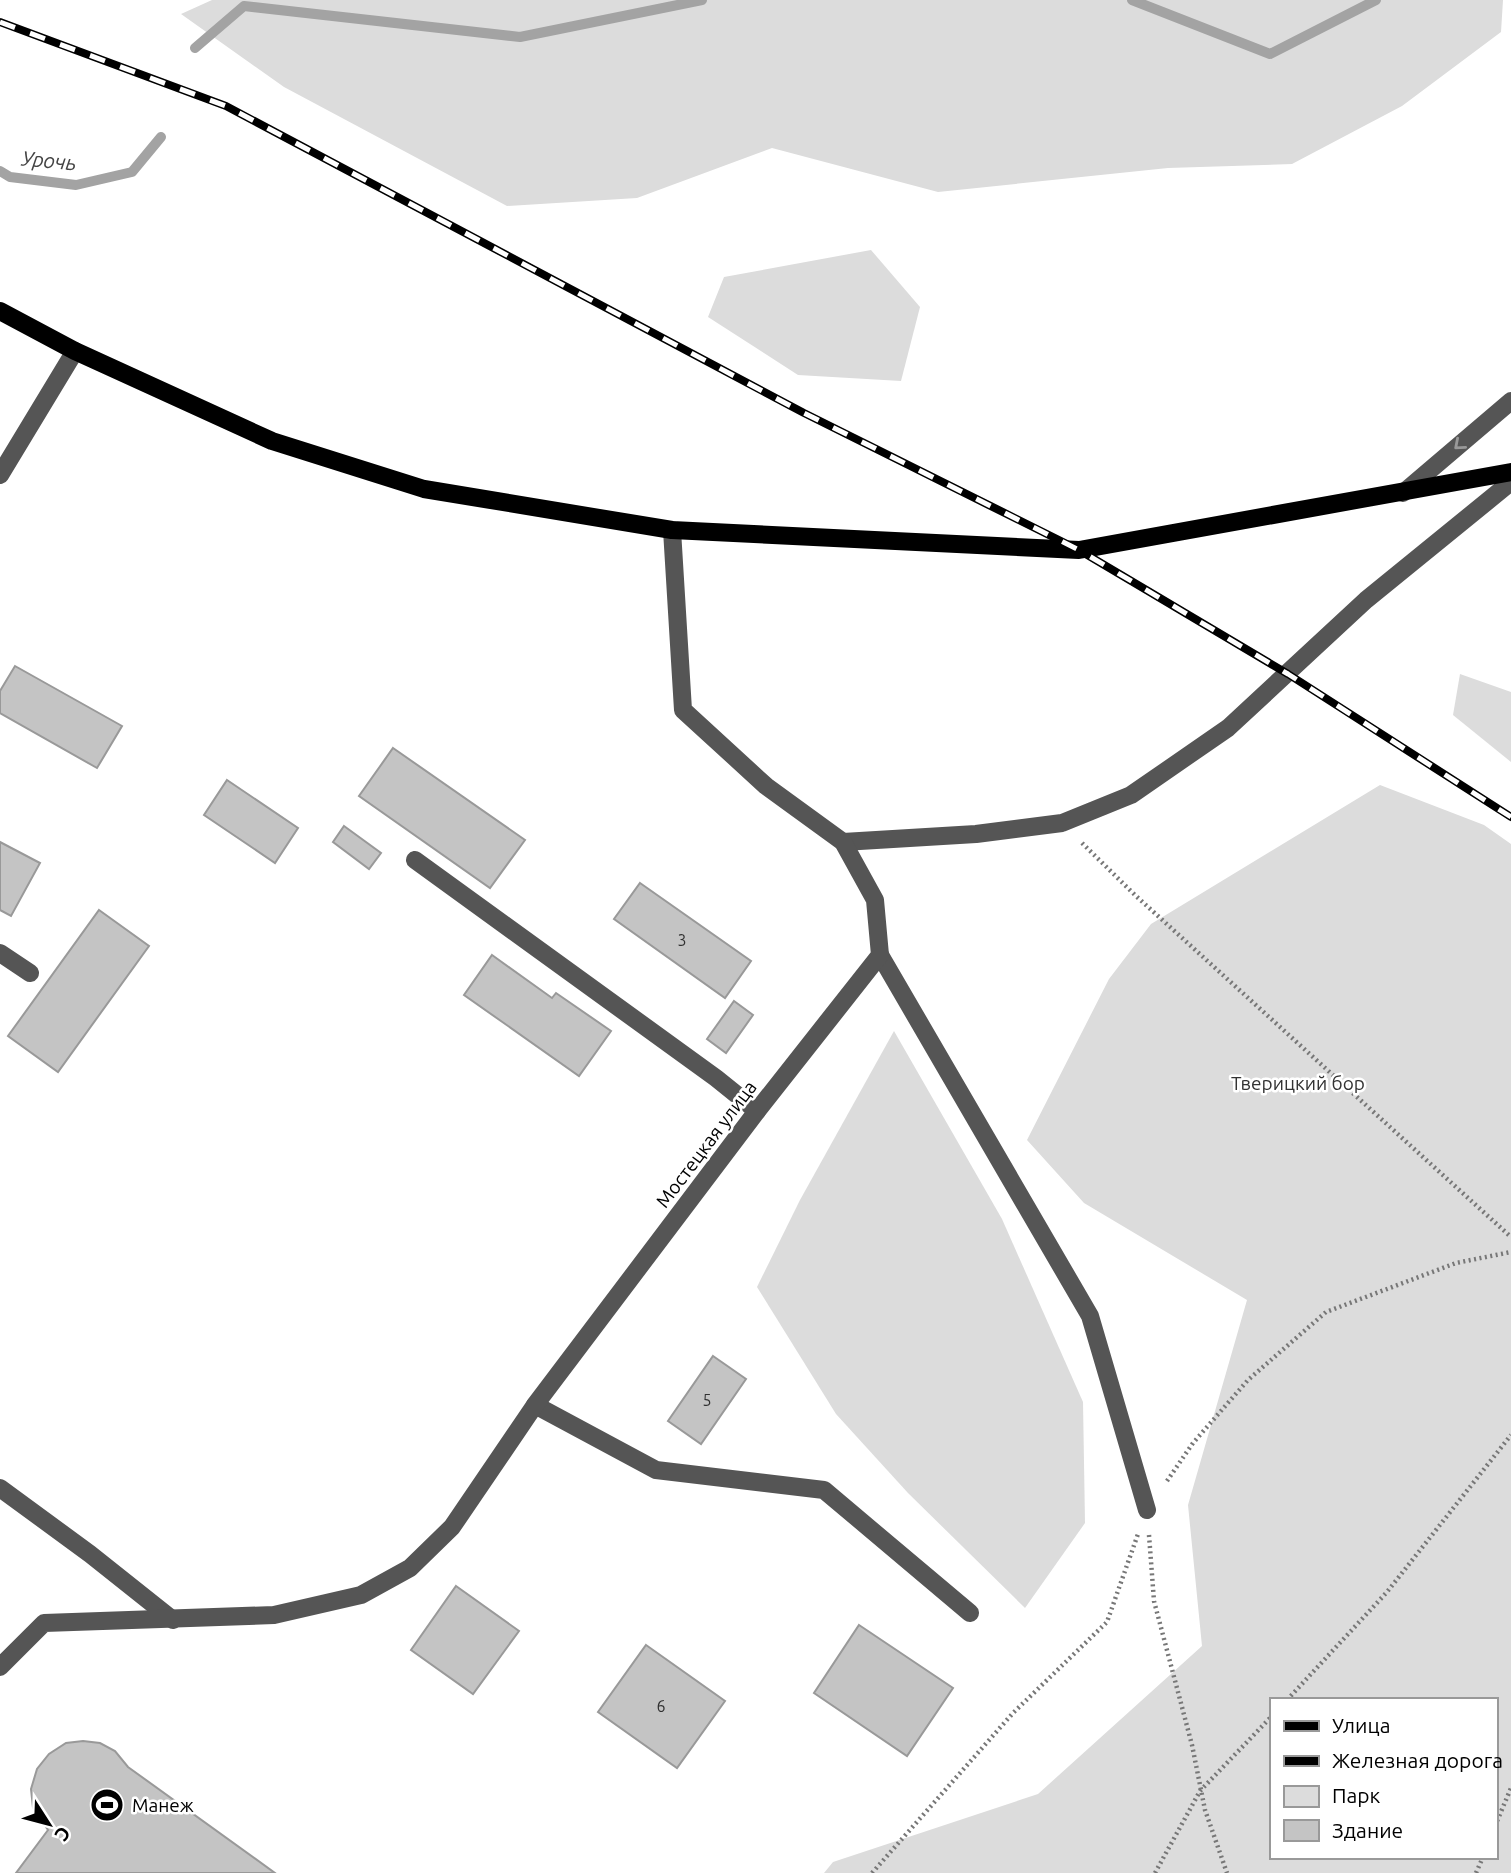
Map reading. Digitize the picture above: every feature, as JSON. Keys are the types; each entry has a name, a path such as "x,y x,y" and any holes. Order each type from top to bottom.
{"main road":[{"path":"0,311 75,351 272,441 424,489 672,530 1079,550 1511,472"}],"street":[{"path":"0,475 75,351"},
{"path":"1403,493 1511,401"},
{"path":"843,842 975,834 1062,822 1131,795 1228,727 1366,600 1511,482"},
{"path":"672,530 684,710 766,786 843,842 875,900 880,955 1090,1316 1147,1510"},
{"path":"415,860 716,1078 757,1111"},
{"path":"0,953 30,973"},
{"name":"Мостецкая улица","path":"0,1667 44,1623 274,1615 361,1595 410,1568 453,1527 535,1405 757,1111 880,955"},
{"path":"535,1405 656,1470 824,1490 970,1613"},
{"path":"0,1489 90,1554 173,1620"}],"path":[{"path":"1062,822 1136,895 1511,1237"},
{"path":"1289,1698 1387,1592 1511,1435"},
{"path":"1147,1510 1154,1601 1192,1745 1200,1791 1227,1873"},
{"path":"1155,1873 1200,1791 1270,1718"},
{"path":"1497,1821 1511,1788"}],"green space":[{"path":"212,0 1503,0 1501,32 1402,106 1292,164 1168,168 938,192 772,148 637,198 507,206 284,87 181,14"},
{"path":"871,250 920,307 901,381 798,375 708,317 724,277"},
{"path":"1460,674 1511,692 1511,762 1453,715"},
{"name":"Тверицкий бор","path":"1380,785 1484,825 1511,844 1511,1873 824,1873 833,1862 1038,1794 1202,1646 1188,1505 1247,1300 1084,1203 1027,1140 1109,979 1151,924"},
{"path":"894,1031 1002,1219 1083,1402 1085,1523 1025,1608 908,1493 836,1414 757,1287 800,1200"}],"building":[{"path":"15,666 122,726 97,768 0,713 0,691"},
{"path":"393,748 525,840 490,888 359,796"},
{"path":"227,780 298,828 275,863 204,815"},
{"path":"344,826 381,853 369,869 333,842"},
{"path":"0,842 40,863 11,916 0,910"},
{"path":"640,883 751,961 725,998 614,919"},
{"path":"99,910 149,946 58,1072 8,1036"},
{"path":"492,955 552,998 556,993 611,1031 579,1076 464,995"},
{"path":"734,1001 753,1015 726,1053 707,1039"},
{"path":"713,1356 746,1379 701,1444 668,1421"},
{"path":"456,1586 519,1631 473,1694 411,1650"},
{"path":"859,1625 953,1688 907,1756 814,1693"},
{"path":"646,1645 725,1701 677,1768 598,1712"},
{"name":"Манеж","path":"66,1743 100,1743 115,1751 128,1767 275,1873 16,1873 48,1830 33,1808 31,1789 37,1769 49,1754"}],"waterway":[{"name":"Урочь","path":"195,48 244,6 520,37 702,0"},
{"name":"Урочь","path":"1132,0 1270,54 1376,0"},
{"name":"Урочь","path":"0,171 10,177 76,185 132,172 161,137"}],"railway":[{"path":"0,22 226,106 804,413 1079,550 1288,674 1511,817"}],"place":[{"name":"Манеж","path":"107,1805"}]}
